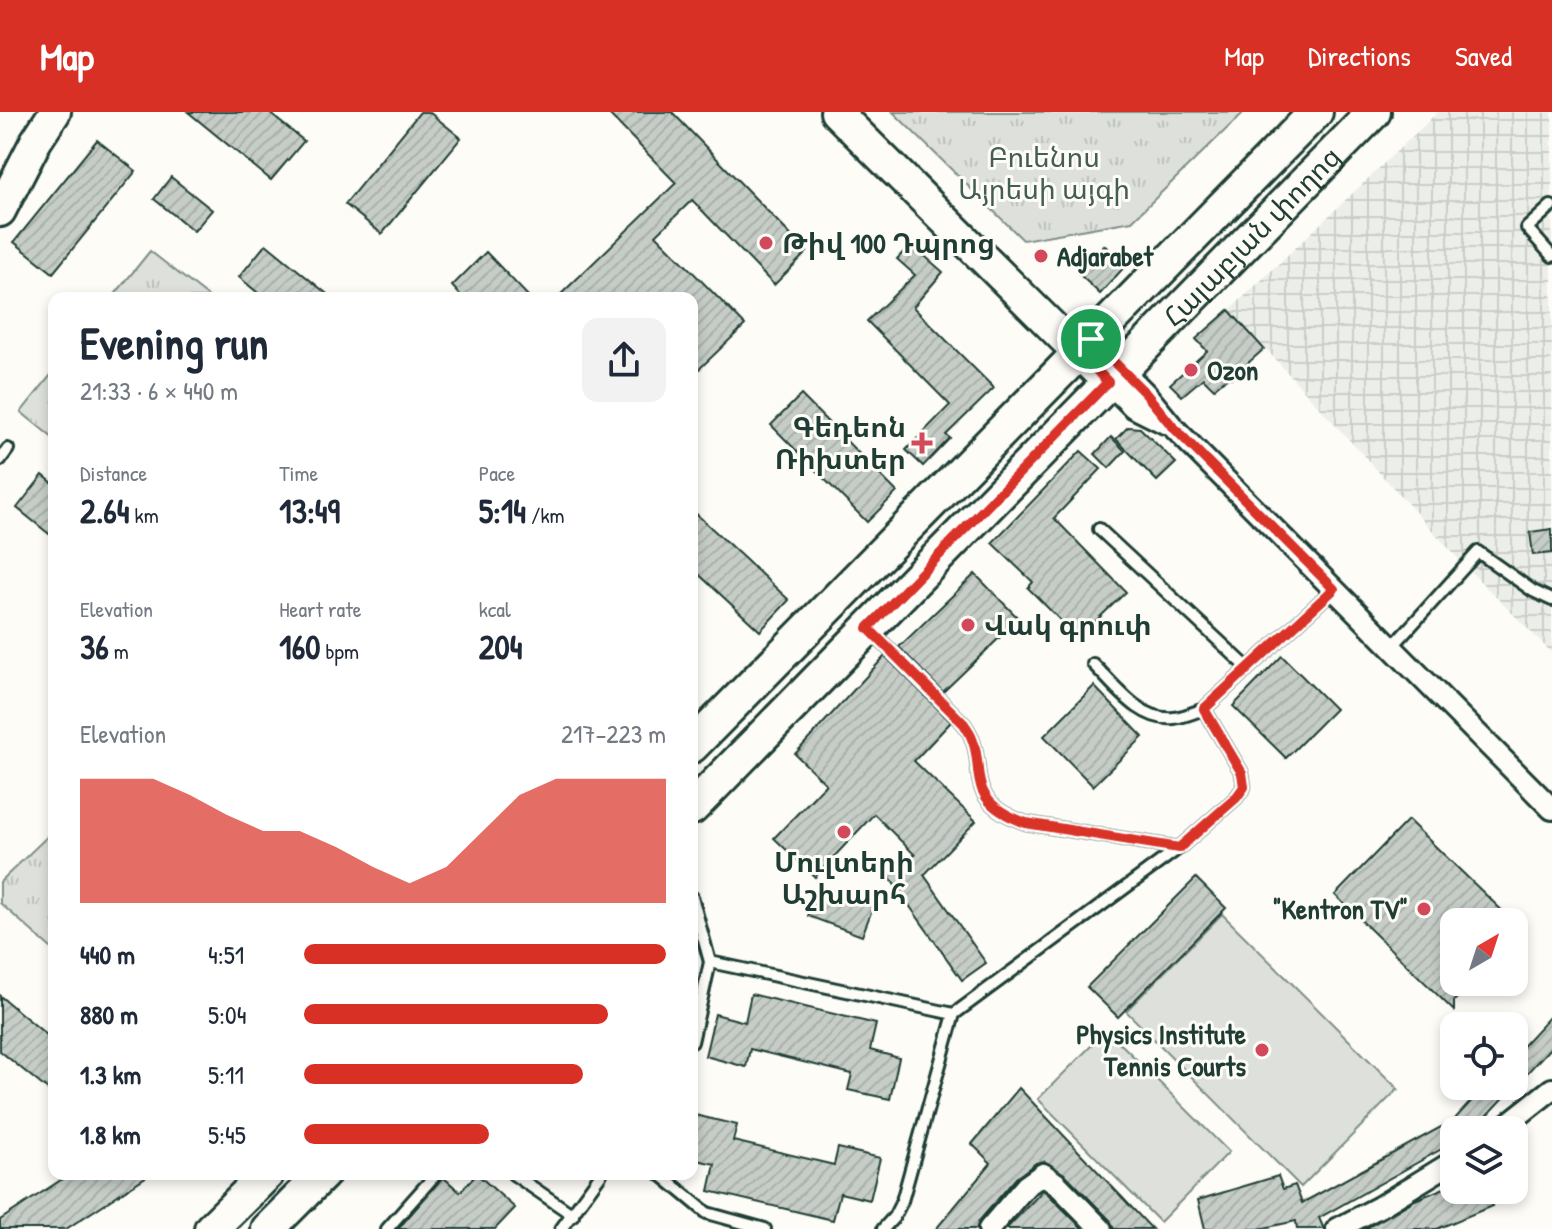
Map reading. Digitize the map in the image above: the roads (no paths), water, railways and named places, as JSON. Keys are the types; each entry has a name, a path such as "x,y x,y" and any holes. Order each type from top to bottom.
{"main road":[{"path":"0,211 36,141 55,112"},
{"path":"836,112 1115,375"},
{"path":"861,112 1084,345"},
{"name":"Հալաբյան փողոց","path":"698,740 1316,112"},
{"name":"Հալաբյան փողոց","path":"698,802 1374,112"},
{"path":"211,1229 261,1180"},
{"path":"268,1229 317,1180"}],"street":[{"path":"1115,375 1133,407 1173,427 1552,809"},
{"path":"1518,1116 1552,1089"},
{"path":"1337,1229 1440,1170"},
{"path":"989,1229 1026,1186 1043,1174 1101,1229"}],"lane":[{"path":"1551,206 1527,228 1552,256"},
{"path":"0,460 8,449"},
{"path":"1099,529 1248,668"},
{"path":"1392,647 1478,552 1533,591 1552,600"},
{"path":"1093,664 1140,710 1173,719 1204,709 1334,589"},
{"path":"868,628 970,732 978,783 986,798 1006,816 1026,823 1179,848"},
{"path":"883,1229 902,1201 954,1014 1179,848 1236,798 1244,787 1242,773 1204,709"},
{"path":"698,919 710,962 698,1015"},
{"path":"710,962 954,1014"},
{"path":"387,1229 431,1180"},
{"path":"522,1180 573,1215"},
{"path":"561,1229 597,1180"},
{"path":"667,1180 707,1213 765,1229"}],"place":[{"name":"Թիվ 100 Դպրոց","path":"766,243"},
{"name":"Adjarabet","path":"1041,256"},
{"name":"Ozon","path":"1191,370"},
{"name":"Գեդեոն Ռիխտեր","path":"922,443"},
{"name":"Վակ գրուփ","path":"968,625"},
{"name":"Մուլտերի Աշխարհ","path":"844,832"},
{"name":"\"Kentron TV\"","path":"1424,909"},
{"name":"Physics Institute Tennis Courts","path":"1262,1050"}],"park label":[{"name":"Բուենոս Այրեսի այգի","path":"1044,173"}]}
